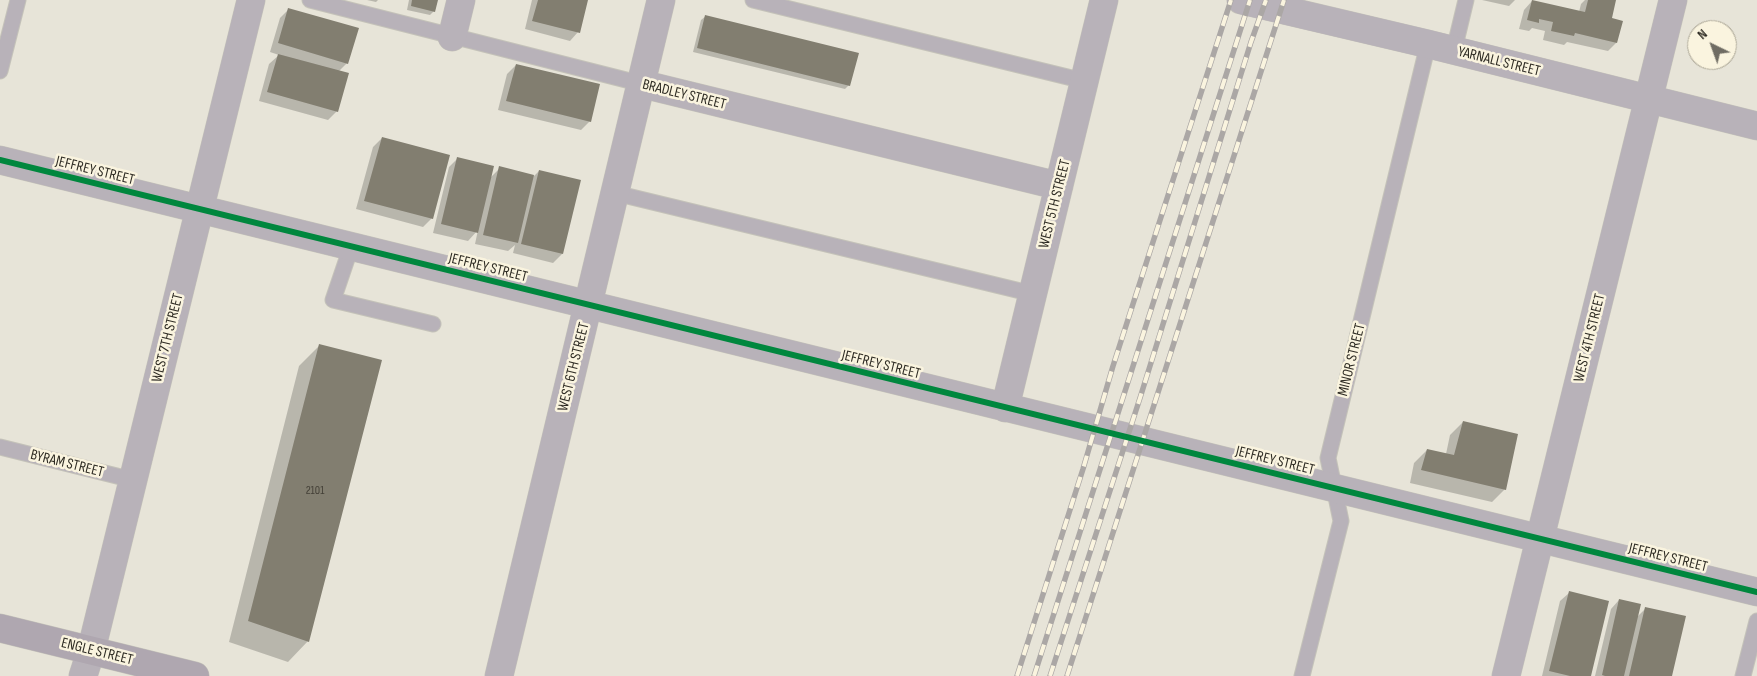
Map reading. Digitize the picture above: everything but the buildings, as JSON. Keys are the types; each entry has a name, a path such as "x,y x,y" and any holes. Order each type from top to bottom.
{"street":[{"name":"WEST 7TH STREET","path":"83,676 91,651 251,0"},
{"path":"452,37 461,0"},
{"name":"WEST 6TH STREET","path":"499,676 661,0"},
{"name":"WEST 5TH STREET","path":"1005,408 1104,0"},
{"name":"YARNALL STREET","path":"1241,0 1441,47 1757,126"},
{"name":"WEST 4TH STREET","path":"1506,676 1673,0"},
{"name":"BRADLEY STREET","path":"642,84 1059,186"},
{"name":"JEFFREY STREET","path":"0,160 1757,592"},
{"name":"ENGLE STREET","path":"0,628 195,676"}],"lane":[{"path":"0,71 18,0"},
{"name":"BRADLEY STREET","path":"310,0 642,84"},
{"path":"753,0 1084,81"},
{"name":"MINOR STREET","path":"1302,676 1341,521 1328,458 1441,47 1466,0"},
{"path":"615,193 1033,294"},
{"path":"351,247 333,300 433,324"},
{"name":"BYRAM STREET","path":"0,447 133,480"},
{"path":"1743,676 1757,621"}],"railway":[{"path":"1017,676 1083,469 1113,366 1231,0"},
{"path":"1034,676 1250,0"},
{"path":"1050,676 1140,398 1251,42 1266,0"},
{"path":"1067,676 1284,0"}],"cycle path":[{"path":"0,160 1757,592"}]}
